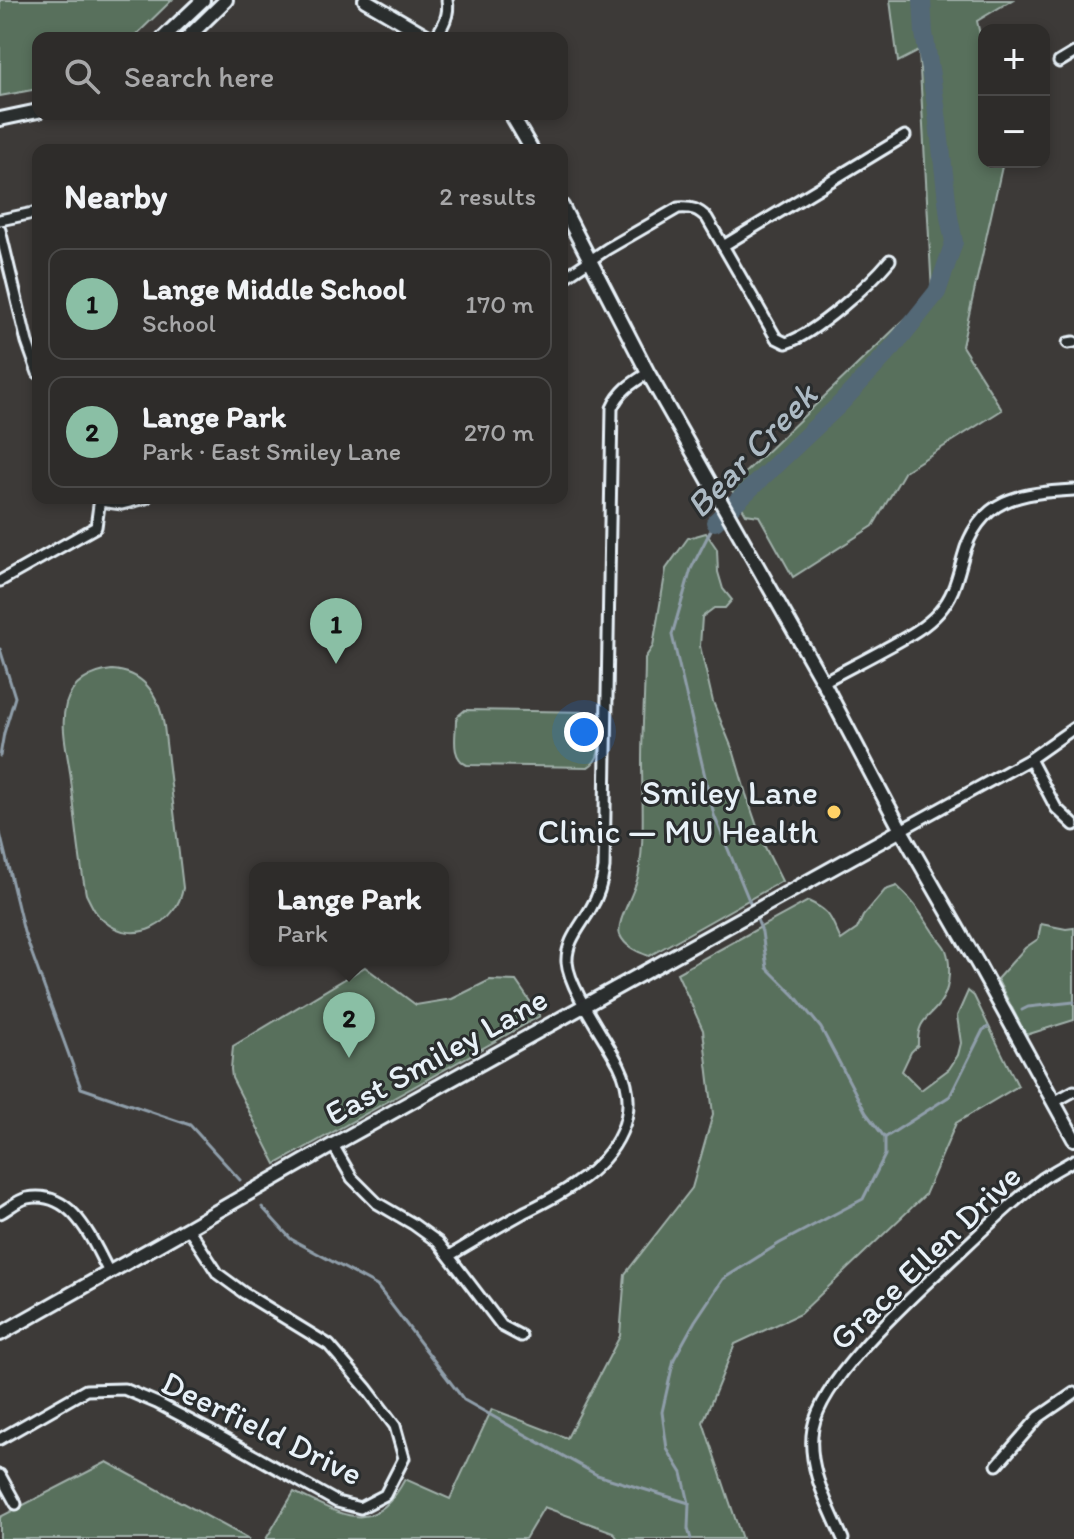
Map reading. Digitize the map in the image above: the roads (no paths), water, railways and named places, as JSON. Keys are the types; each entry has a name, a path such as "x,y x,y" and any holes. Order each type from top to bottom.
{"street":[{"path":"169,32 203,0"},
{"path":"193,32 226,0"},
{"path":"365,0 422,32"},
{"path":"438,32 446,22 447,0"},
{"path":"1059,62 1074,53"},
{"path":"0,119 32,112"},
{"path":"514,120 528,144"},
{"path":"723,246 905,136"},
{"path":"568,275 678,208 699,209 776,338 786,343 799,339 877,276 890,260"},
{"path":"0,220 32,213"},
{"path":"568,217 648,373 823,682 901,830 1074,1139"},
{"path":"0,230 32,353"},
{"path":"449,1256 575,1184 598,1166 618,1142 628,1118 628,1092 621,1068 575,987 567,967 567,955 576,931 596,899 604,868 612,408 625,388 648,373"},
{"path":"823,682 923,627 939,612 953,594 968,541 978,524 993,509 1012,498 1037,492 1074,490"},
{"path":"0,581 96,527 99,504"},
{"path":"901,830 1030,759 1074,728"},
{"path":"1030,759 1056,808 1074,825"},
{"name":"East Smiley Lane","path":"0,1334 901,830"},
{"path":"1054,1102 1074,1091"},
{"path":"333,1145 352,1178 377,1203 438,1242 502,1326 521,1336"},
{"name":"Grace Ellen Drive","path":"843,1539 814,1463 811,1440 817,1412 841,1375 869,1341 927,1283 999,1214 1045,1177 1074,1160"},
{"path":"0,1213 25,1198 46,1197 62,1203 81,1222 109,1272"},
{"name":"Deerfield Drive","path":"0,1439 86,1390 124,1389 212,1432 337,1502 360,1508 385,1495 404,1458 395,1426 329,1345 218,1274 188,1228"},
{"path":"997,1465 1039,1417 1074,1393"},
{"path":"0,1475 16,1504"}],"waterway":[{"name":"Bear Creek","path":"715,522 840,404 892,348 937,292 954,242 922,0"},
{"name":"Bear Creek","path":"715,522 691,569 672,635 714,815 753,910"},
{"path":"0,649 15,697 0,756"},
{"path":"0,833 24,932 81,1088 190,1125 240,1180"},
{"name":"Bear Creek","path":"691,1539 688,1529 689,1503 682,1473 667,1449 662,1412 674,1359 723,1279 780,1243 863,1199 885,1155 885,1138 866,1113 821,1028 767,968 762,932 756,917"},
{"path":"1022,1010 1074,1002"},
{"path":"886,1137 950,1096 983,1030 988,1027"},
{"path":"262,1207 291,1239 377,1286 464,1400 597,1475 689,1503"}],"place":[{"name":"Lange Middle School","path":"336,664"},
{"name":"Smiley Lane Clinic — MU Health","path":"834,812"},
{"name":"Lange Park","path":"349,1058"}]}
